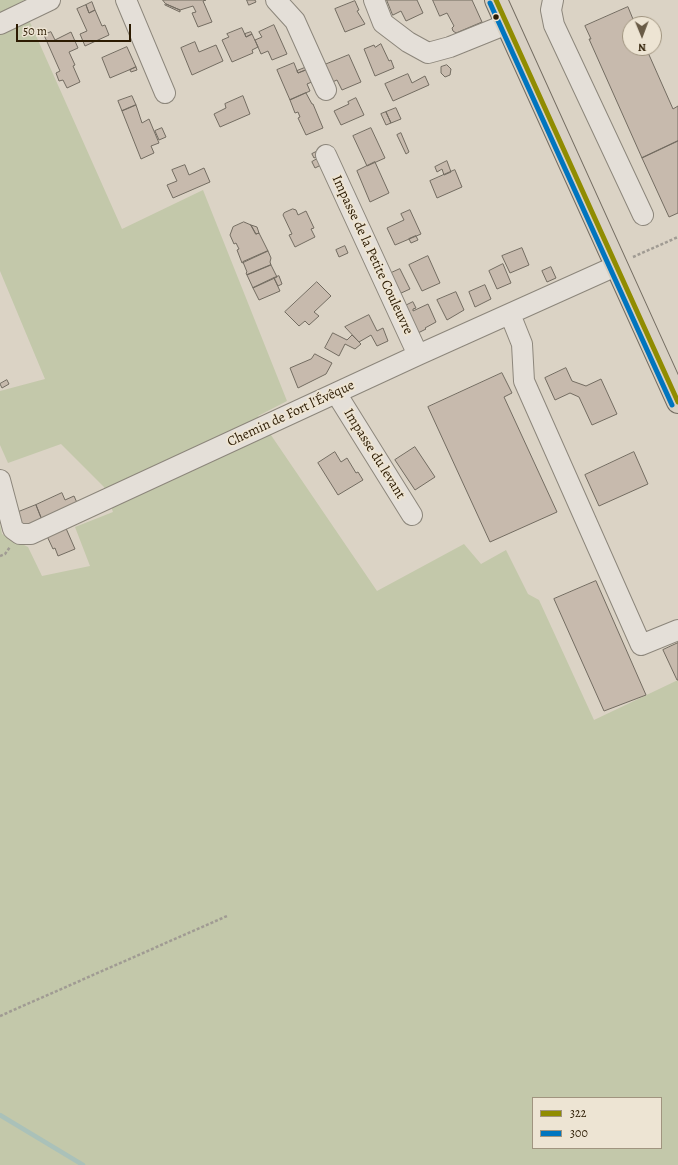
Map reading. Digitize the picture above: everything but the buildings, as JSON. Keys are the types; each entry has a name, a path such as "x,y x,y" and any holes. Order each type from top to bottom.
{"main road":[{"path":"496,0 678,402"}],"street":[{"path":"0,24 50,0"},
{"path":"126,0 165,94"},
{"path":"276,0 295,21 326,90"},
{"path":"374,0 383,23 408,42 428,53 450,47 507,24"},
{"path":"553,0 551,10 554,26 643,215"},
{"name":"Impasse de la Petite Couleuvre","path":"326,155 418,355"},
{"name":"Chemin de Fort l'Évêque","path":"0,480 13,529 20,534 31,534 616,265"},
{"path":"510,314 522,344 524,381 641,645 678,630"},
{"name":"Impasse du levant","path":"336,393 412,515"}],"path":[{"path":"616,265 678,237"},
{"path":"0,1016 227,916"}],"green space":[{"path":"0,0 25,0 21,2 122,229 203,190 287,401 258,416 377,591 464,544 481,564 506,550 528,594 539,600 594,720 678,680 678,1165 0,1165 0,524 2,534 28,547 42,576 90,566 75,527 113,512 104,487 61,444 8,463 0,445 0,391 45,379 0,271"}],"waterway":[{"path":"0,1115 83,1165"}],"transit line":[{"name":"322","path":"496,0 678,402"},
{"name":"300","path":"490,3 672,405"}]}
